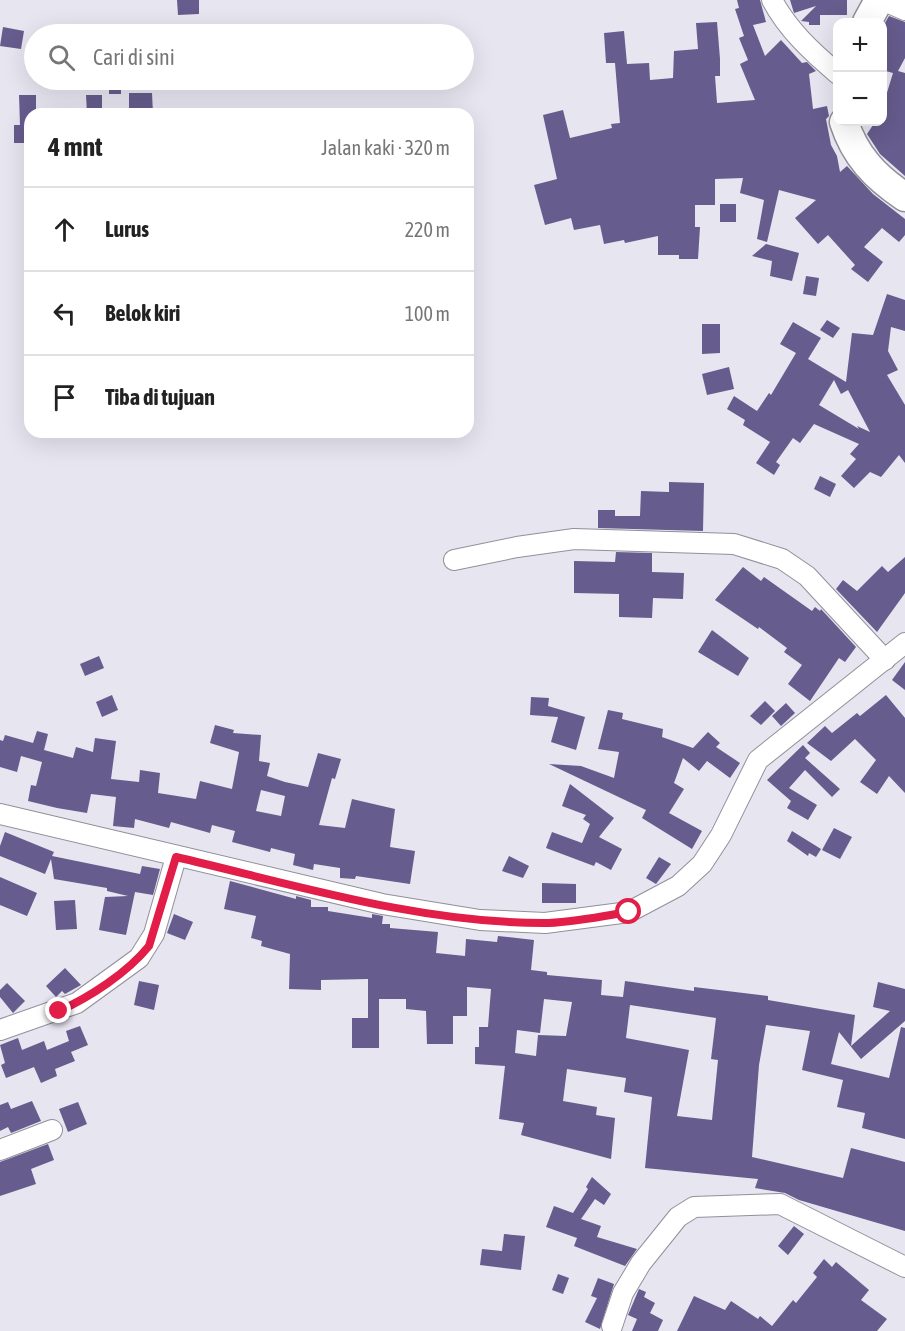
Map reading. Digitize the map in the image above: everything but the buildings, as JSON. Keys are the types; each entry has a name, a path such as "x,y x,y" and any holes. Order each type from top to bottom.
{"highway":[{"path":"870,18 881,0"},
{"path":"845,126 851,144 869,170 905,198"}],"street":[{"path":"772,0 782,19 795,34 835,72"},
{"path":"881,0 905,10"},
{"path":"454,560 517,547 574,539 734,544 782,559 807,576 885,660"},
{"path":"0,814 382,904 480,920 545,923 629,912 678,886 702,864 721,835 758,760 905,644"},
{"path":"0,1030 77,1003 139,958 154,934 176,857"},
{"path":"0,1150 52,1130"},
{"path":"612,1326 623,1293 641,1263 678,1217 694,1207 780,1204 905,1267"}],"route":[{"path":"59,1011 77,1003 139,958 149,946 176,857 382,904 480,920 545,923 629,912"}]}
